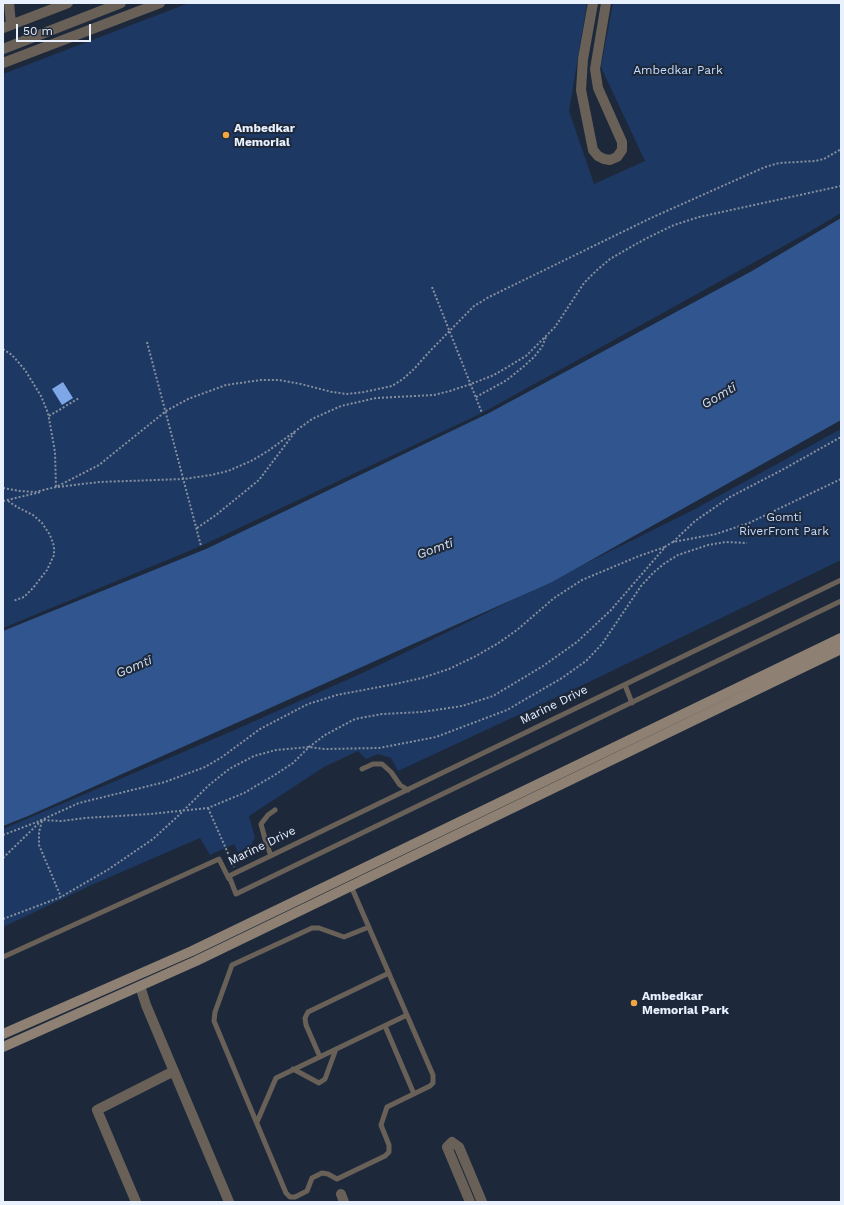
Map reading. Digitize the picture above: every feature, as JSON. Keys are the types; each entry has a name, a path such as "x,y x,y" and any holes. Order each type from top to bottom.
{"street":[{"path":"9,3 7,26 68,3"},
{"path":"3,49 121,3"},
{"path":"3,63 160,3"},
{"path":"593,3 583,59 581,90 594,150 598,156 610,160 617,157 622,150 622,142 598,88 595,69 606,3"},
{"path":"3,1034 192,951 841,638"},
{"path":"3,1047 196,961 841,649"},
{"path":"140,986 146,1005 229,1202"},
{"path":"136,1202 97,1110 174,1071"},
{"path":"470,1202 447,1147 452,1142 459,1147 482,1202"}],"lane":[{"name":"Marine Drive","path":"841,580 229,876 236,894 841,601"},
{"path":"625,685 632,702"},
{"path":"362,769 373,764 382,764 391,772 400,785 408,790"},
{"path":"271,856 262,824 268,814 275,810"},
{"path":"3,957 219,859 233,886"},
{"path":"351,886 369,927 389,973 433,1075 433,1083 430,1086 387,1107 381,1125 389,1145 389,1152 385,1156 336,1179 328,1174 322,1173 312,1178 307,1191 295,1197 290,1196 286,1192 214,1021 215,1012 232,965 312,928 319,928 344,937 369,927"},
{"path":"320,1056 306,1025 305,1018 308,1012 389,973"},
{"path":"256,1122 276,1078 407,1015"},
{"path":"384,1026 414,1094"},
{"path":"293,1069 319,1083 325,1079 336,1049"}],"path":[{"path":"3,501 56,487 99,465 166,411 209,390 226,385 261,380 286,382 347,394 392,386 414,369 474,306 489,297 651,218 765,167 779,163 815,161 841,149"},
{"path":"3,488 20,492 35,492 56,487 99,482 184,478 217,474 246,464 268,451 297,429 325,412 356,402 376,398 434,395 471,384 494,375 526,356 555,327 584,283 597,270 610,259 645,239 699,217 841,186"},
{"path":"432,287 482,413"},
{"path":"476,397 507,380 523,367 542,347 548,335"},
{"path":"147,342 201,546"},
{"path":"3,349 12,355 24,370 41,396 49,416 56,452 56,487"},
{"path":"49,416 79,398"},
{"path":"197,528 216,515 259,480 297,429"},
{"path":"3,834 42,820 79,803 165,782 205,767 222,757 260,729 308,704 337,695 422,678 449,669 497,644 517,630 554,598 577,583 666,546 673,542 696,521 730,497 841,437"},
{"path":"673,542 716,534 749,523 841,479"},
{"path":"7,500 16,507 33,515 42,523 50,535 54,546 54,555 50,565 33,588 24,597 13,601"},
{"path":"3,919 61,897 132,854 154,839 208,786 229,769 254,756 276,750 309,747 324,749 380,748 436,737 508,710 562,678 586,661 602,644 641,586 665,563 678,555 708,545 726,542 747,543"},
{"path":"3,858 42,820 61,821 208,808 244,793 273,776 293,762 325,735 355,719 382,714 422,712 462,706 493,696 543,666 577,642 611,610 666,546"},
{"path":"208,808 237,872"},
{"path":"42,820 38,832 39,845 61,897"}],"green space":[{"name":"Ambedkar Park","path":"189,3 587,3 569,111 594,184 645,161 601,67 613,3 841,3 841,213 482,413 201,546 3,628 3,74"},
{"name":"Gomti RiverFront Park","path":"841,429 841,560 589,682 398,771 391,758 378,754 366,759 358,751 324,767 249,816 255,838 251,845 238,852 234,844 210,855 200,838 96,883 3,927 3,829 230,732 369,670 693,510"}],"water":[{"name":"Gomtī","path":"841,218 841,420 552,582 3,826 3,631 206,549 489,413 752,271"}],"building":[{"path":"63,382 73,398 62,405 52,389"}],"place":[{"name":"Ambedkar Memorial","path":"226,135"},
{"name":"Ambedkar Memorial Park","path":"634,1003"}]}
